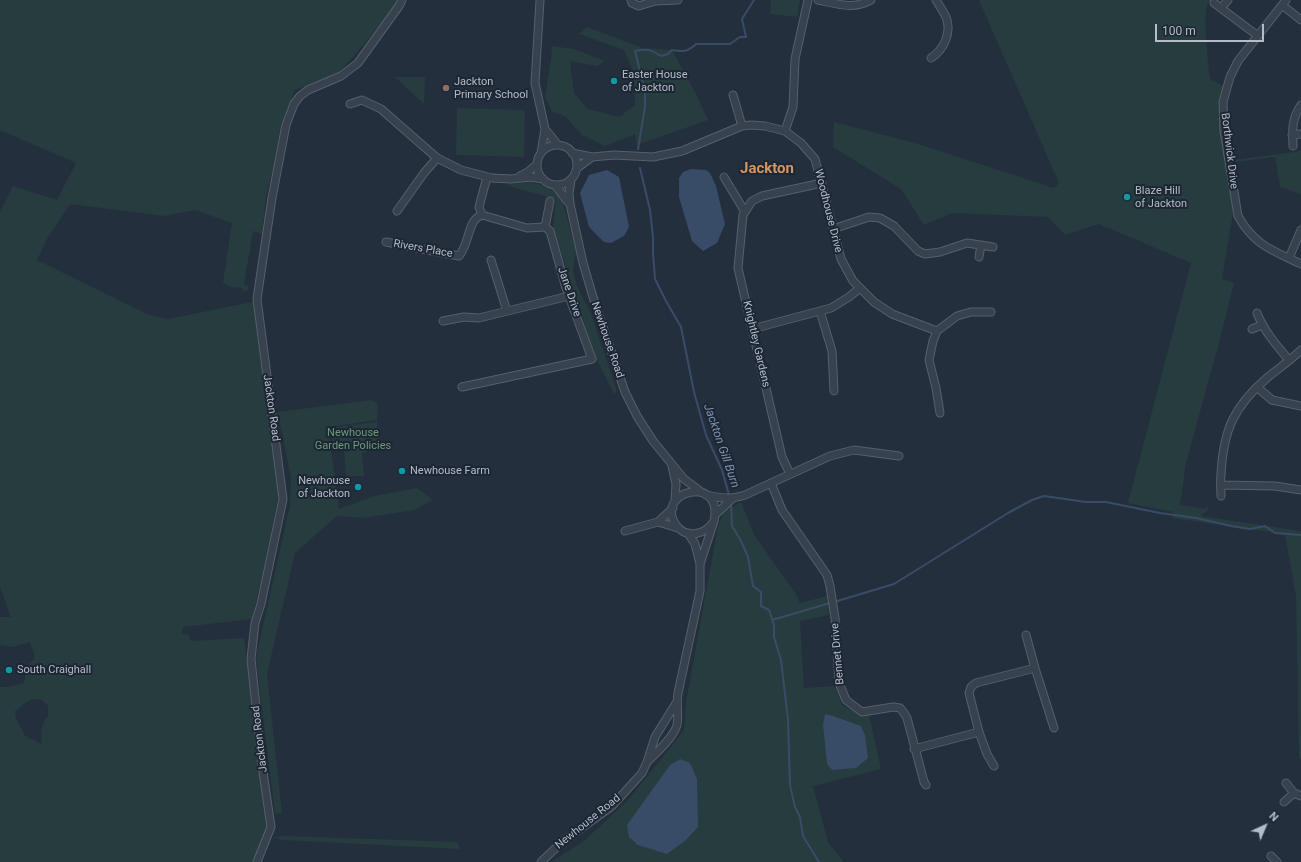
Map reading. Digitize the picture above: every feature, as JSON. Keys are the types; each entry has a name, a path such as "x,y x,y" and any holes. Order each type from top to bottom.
{"street":[{"name":"Jackton Road","path":"257,862 271,827 250,659 256,623 283,499 257,299 272,198 286,125 294,104 300,96 308,90 341,76 358,63 402,0"},
{"path":"540,0 535,83 545,129 541,153 537,164 538,172 543,180"},
{"path":"630,0 632,3 639,6 655,1 678,0"},
{"path":"785,132 792,107 795,59 808,0"},
{"path":"818,0 844,5 861,5 871,0"},
{"path":"931,58 937,54 948,37 947,18 936,0"},
{"path":"1221,8 1228,0"},
{"path":"1214,3 1258,36"},
{"path":"1284,3 1301,20"},
{"name":"Borthwick Drive","path":"1284,3 1238,61 1230,77 1223,102 1224,131 1238,216 1244,226 1258,242 1265,247 1301,264"},
{"path":"733,94 742,126"},
{"path":"350,104 362,100 381,109 437,158 461,170 488,177 511,179 528,172 537,164"},
{"path":"1293,146 1293,122 1295,115 1301,106"},
{"name":"Woodhouse Drive","path":"572,152 592,157 614,155 653,157 682,151 742,126 766,126 785,132 801,143 815,159 822,182 840,259 853,281 874,302 892,314 938,331"},
{"path":"545,129 558,145"},
{"path":"1292,135 1301,134"},
{"path":"518,177 531,177 561,186 571,180 577,168 577,161 572,152 565,146 558,145 546,148 541,153"},
{"path":"577,168 592,157"},
{"path":"397,211 424,173 437,158"},
{"path":"488,177 479,207 482,215 527,228 545,227 550,201"},
{"path":"724,177 745,212 752,201 762,196 822,182"},
{"name":"Newhouse Road","path":"571,180 569,193 570,204 592,297 625,392 637,416 671,464 687,483 703,493"},
{"name":"Newhouse Road","path":"555,185 570,204"},
{"name":"Knightley Gardens","path":"745,212 743,215 738,268 782,457 790,474"},
{"name":"Rivers Place","path":"386,242 459,256 465,249 474,220 482,215"},
{"path":"833,229 869,217 880,218 894,226 918,251 925,254 940,252 967,243 993,247"},
{"name":"Jane Drive","path":"462,387 592,359 566,288 550,230 545,227"},
{"path":"1289,258 1301,230"},
{"path":"979,257 981,245"},
{"path":"491,260 507,311"},
{"path":"752,329 831,308 860,288"},
{"path":"443,321 464,317 479,318 569,296"},
{"path":"820,310 832,351 834,391"},
{"path":"940,413 929,360 933,341 938,331 957,316 971,312 991,312"},
{"path":"1257,313 1262,325 1289,360"},
{"path":"1252,329 1262,325"},
{"path":"1220,496 1220,476 1225,441 1234,416 1244,399 1301,350"},
{"path":"1258,387 1272,400 1301,406"},
{"path":"625,531 658,522 685,492 693,491 732,499 745,495 830,456 854,450 899,456"},
{"name":"Newhouse Road","path":"671,464 676,484 674,505"},
{"name":"Bennet Drive","path":"771,483 782,510 827,575 835,618 839,683 846,700 862,712 893,707 900,708 907,718 914,748 926,785"},
{"path":"1221,485 1275,486 1301,490"},
{"path":"703,493 712,500 715,506 715,517"},
{"path":"658,522 678,528 688,533 698,534 710,527 715,517 732,499"},
{"path":"674,505 672,515 678,528"},
{"name":"Newhouse Road","path":"700,564 715,517"},
{"name":"Newhouse Road","path":"647,762 675,731 677,724 676,703 700,591 700,564 695,544 688,533"},
{"path":"1026,635 1054,728"},
{"path":"994,766 987,754 979,732 969,693 971,687 976,683 1035,668"},
{"name":"Newhouse Road","path":"541,862 562,842 612,806 642,773 655,737 676,703"},
{"path":"914,748 979,732"},
{"path":"1284,802 1298,794 1286,783"},
{"path":"1271,856 1277,862"}],"green space":[{"path":"0,0 398,0 396,6 353,57 338,72 319,82 294,90 266,196 262,234 253,231 244,284 248,286 248,290 243,291 243,288 230,287 223,283 232,223 195,210 165,216 70,204 47,239 37,260 149,315 168,319 252,302 255,305 280,487 264,569 252,619 183,627 181,633 189,635 191,641 244,638 268,826 253,862 0,862 0,687 8,687 24,683 27,667 35,657 30,642 13,647 0,645 0,617 11,617 0,587 0,212 13,186 57,200 76,163 0,130","holes":["31,699 42,700 48,706 48,716 42,729 42,744 25,736 16,718 15,711"]},
{"path":"771,0 800,0 797,17 770,14"},
{"path":"979,0 1211,0 1207,5 1206,11 1208,63 1210,79 1223,86 1220,98 1219,118 1233,213 1222,279 1234,283 1186,463 1180,505 1205,509 1208,506 1209,508 1201,516 1301,531 1301,758 1299,758 1296,596 1285,534 1172,518 1173,512 1128,503 1191,263 1099,224 1065,235 1048,217 952,213 924,225 901,189 833,147 834,122 915,143 1054,188 1059,183"},
{"path":"587,27 643,48 672,50 708,120 637,145 635,134 605,146 582,135 566,117 552,111 545,97 552,53 551,46 574,49 605,61 597,66 570,61 574,93 588,109 619,117 635,105 634,73 624,50 579,34"},
{"path":"395,77 425,77 424,104"},
{"path":"457,108 525,110 524,157 456,155"},
{"path":"1301,151 1301,194 1280,187 1275,157 1235,162 1235,160"},
{"path":"530,182 551,187 562,200 576,251 573,272 577,286 591,314 617,391 614,394 595,356 553,227 556,199 505,185"},
{"path":"371,400 378,404 377,420 328,427 339,509 374,496 417,488 433,500 415,510 362,518 337,516 295,553 267,674 282,813 275,814 256,657 290,505 291,478 278,412"},
{"name":"Newhouse Garden Policies","path":"377,422 379,446 368,444 367,452 362,453 364,476 346,476 344,451 335,451 330,428"},
{"path":"741,502 755,536 796,594 800,603 827,596 829,615 800,621 804,688 835,686 842,705 859,714 869,715 881,769 813,786 828,842 844,862 553,862 585,840 628,800 684,730 686,702 718,526 724,512"},
{"path":"286,836 457,842 460,849 282,840 274,837"}],"water":[{"path":"691,169 706,170 710,173 716,186 725,224 717,243 703,251 692,241 679,197 679,178 683,172"},
{"path":"607,170 619,177 629,227 624,236 611,243 604,242 589,227 580,193 589,175"},
{"path":"825,714 861,726 865,735 868,758 856,768 832,770 827,764 823,725"},
{"path":"680,759 690,763 697,779 698,827 686,840 667,854 638,845 629,837 627,825 670,765"}],"waterway":[{"name":"Jackton Gill Burn","path":"638,149 645,107 645,92 635,51 649,50 661,56 668,54 672,50 688,50 696,44 730,44 740,37 746,37 742,19 754,0"},
{"name":"Jackton Gill Burn","path":"640,168 650,210 655,279 681,327 694,392 706,435 722,470 729,495"},
{"path":"834,602 894,584 1008,513 1032,500 1044,496 1086,502 1106,502 1250,529 1265,526 1275,533 1301,535"},
{"name":"Jackton Gill Burn","path":"731,504 732,526 748,557 753,586 761,592 761,606 769,610 774,625 774,637 781,660 788,720 790,785 795,807 800,817 803,836 819,862"},
{"path":"772,620 830,603"}],"place":[{"name":"Easter House of Jackton","path":"614,81"},
{"name":"Jackton Primary School","path":"446,88"},
{"name":"Blaze Hill of Jackton","path":"1127,197"},
{"name":"Newhouse Farm","path":"402,471"},
{"name":"Newhouse of Jackton","path":"358,487"},
{"name":"South Craighall","path":"9,670"}],"district":[{"name":"Jackton","path":"767,169"}]}
